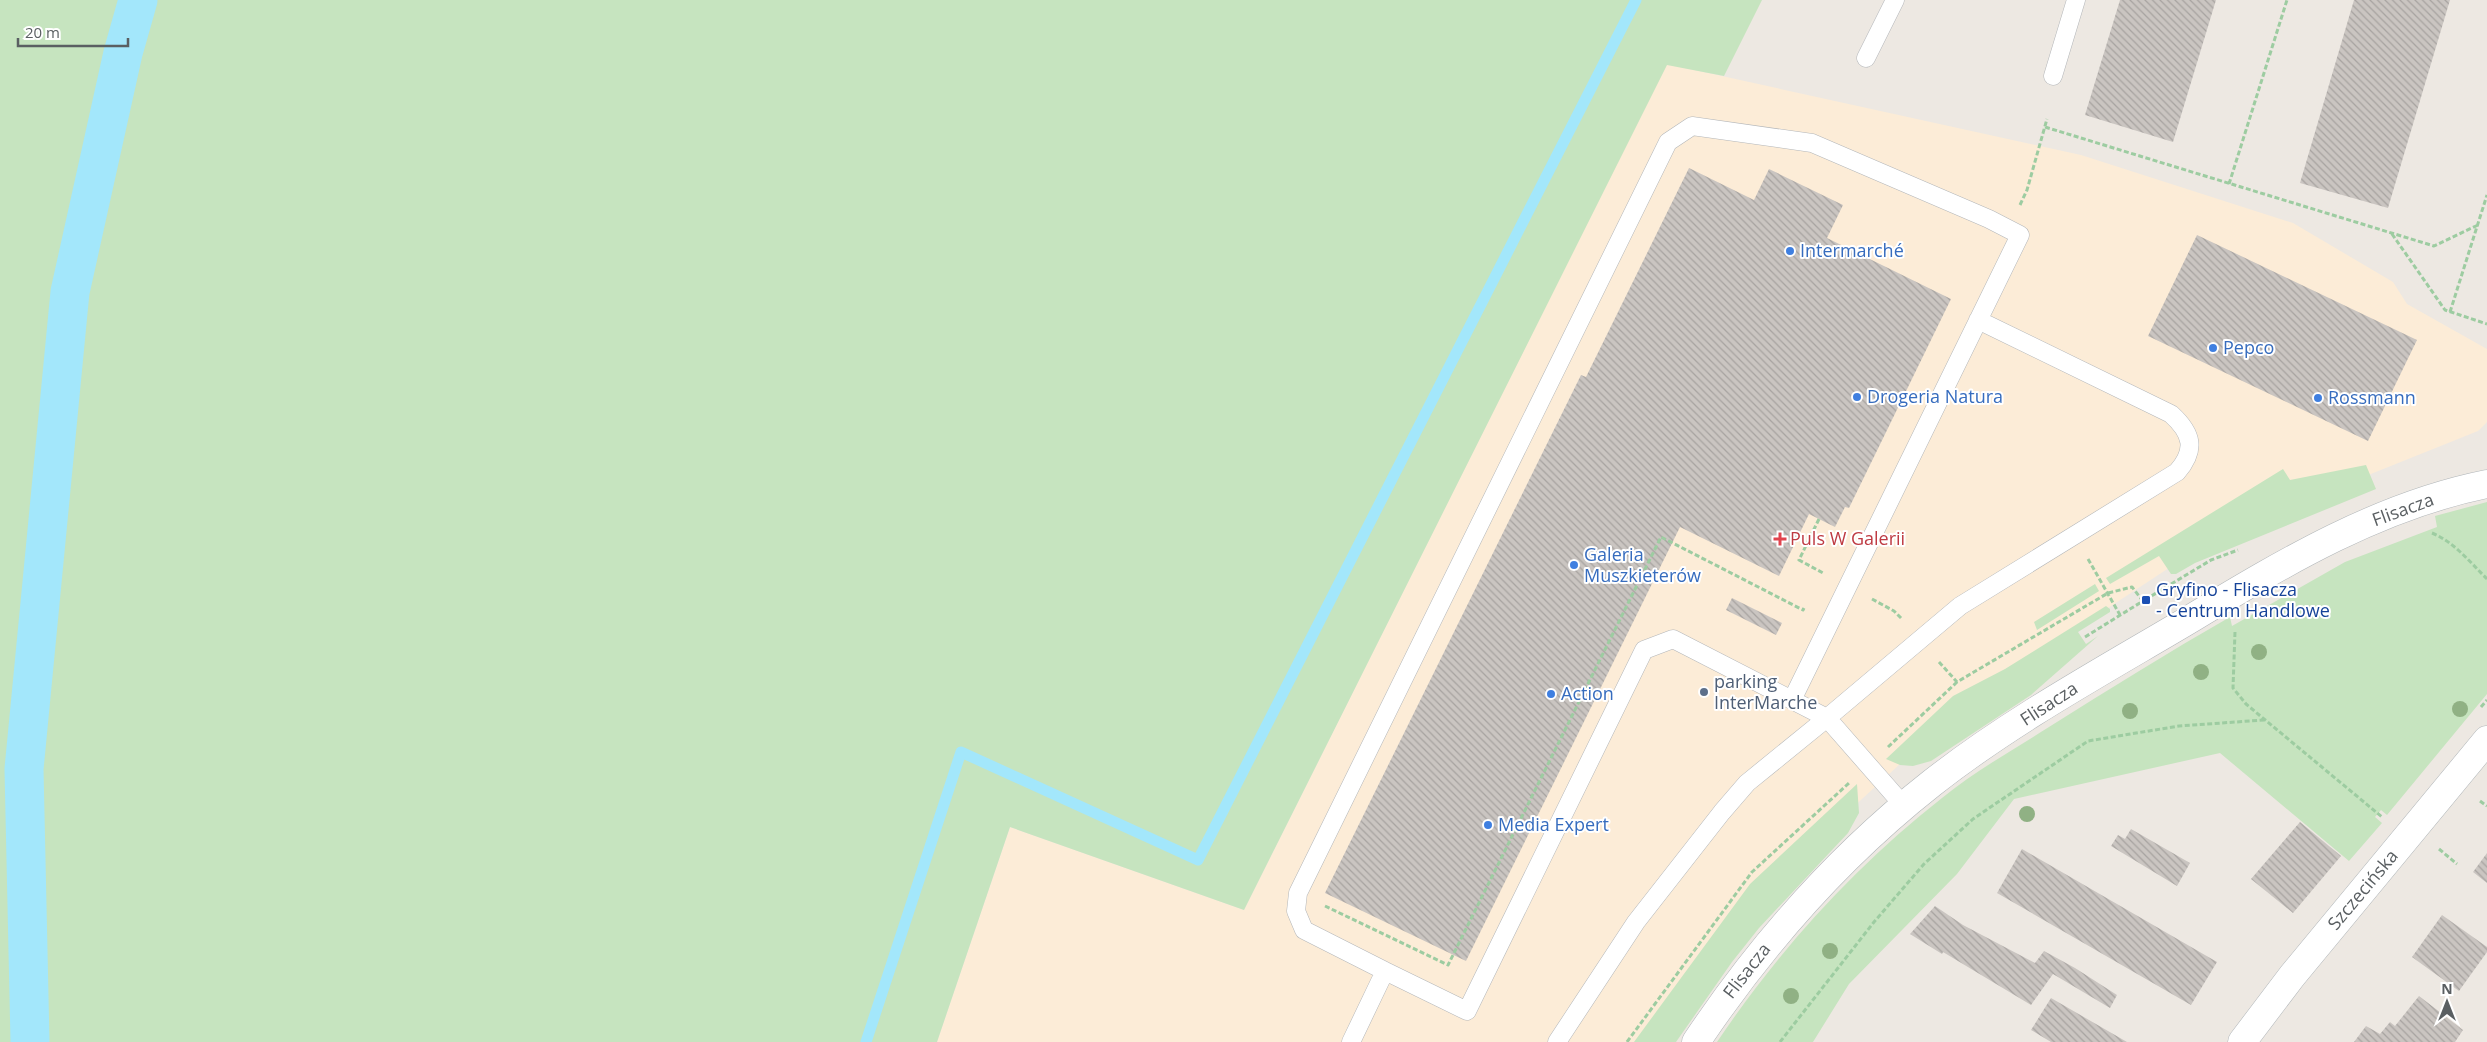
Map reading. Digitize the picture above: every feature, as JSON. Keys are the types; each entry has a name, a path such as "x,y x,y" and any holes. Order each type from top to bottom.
{"street":[{"name":"Flisacza","path":"1696,1042 1755,959 1786,922 1846,860 1904,806 1962,761 2100,672 2287,561 2348,531 2410,505 2487,484"},
{"name":"Szczecińska","path":"2242,1042 2292,976 2487,740"}],"lane":[{"path":"1866,58 1895,0"},
{"path":"2053,76 2076,0"},
{"path":"1792,700 2020,235 1996,222 1812,143 1692,126 1668,142 1298,893 1296,911 1304,930 1467,1011 1644,650 1673,639 1827,718 1904,806"},
{"path":"1557,1042 1636,922 1746,783 1827,718 1960,606 2176,472 2188,459 2189,441 2184,426 2171,414 1978,320"},
{"path":"1351,1042 1385,971"}],"path":[{"path":"2229,184 2287,0"},
{"path":"1996,222 2002,212 2014,218 2027,190 2047,120"},
{"path":"2045,127 2434,246 2478,225"},
{"path":"2450,312 2487,194"},
{"path":"2391,233 2445,310 2487,324"},
{"path":"2410,505 2420,528 2441,537 2460,552 2487,579"},
{"path":"1819,519 1799,560 1894,611 1957,682"},
{"path":"2085,637 2211,560 2246,547"},
{"path":"2101,581 2120,615"},
{"path":"1627,1042 1752,872 1957,682 2108,593 2132,587 2143,601"},
{"path":"2235,626 2233,688 2246,704 2387,822"},
{"path":"1780,1042 1868,929 1924,864 1973,820 2088,741 2179,726 2265,720"}],"shaded area":[{"path":"1667,64 2081,155 2293,223 2393,282 2407,304 2487,349 2487,422 2478,431 2219,535 1974,696 1764,889 1659,1042 937,1042 1010,827 1244,910"}],"green space":[{"path":"0,0 1762,0 1724,76 1667,65 1244,910 1010,827 937,1042 0,1042"},
{"path":"2366,465 2376,489 2195,563 2176,574 2171,574 2159,556 2110,584 2106,578 2283,469 2290,480"},
{"path":"2487,502 2487,694 2387,815 2381,810 2375,817 2382,823 2349,861 2220,753 2014,799 1957,874 1849,984 1813,1042 1717,1042 1792,943 1848,881 1878,852 1942,798 1968,779 1994,761 2230,617 2232,626 2345,562 2437,527 2435,516"},
{"path":"2095,584 2099,591 2037,630 2034,622"},
{"path":"2106,606 2110,609 2110,612 2078,632 2086,644 2098,636 2031,695 1931,761 1913,766 1900,765 1886,759 1953,696 2005,669"},
{"path":"1857,784 1859,813 1848,833 1759,928 1732,962 1676,1042 1634,1042 1750,884"}],"building":[{"path":"2120,0 2216,0 2173,142 2085,115"},
{"path":"2354,0 2450,0 2388,208 2300,183"},
{"name":"Galeria Muszkieterów","path":"1689,168 1754,200 1769,169 1843,205 1827,238 1951,299 1849,508 1845,507 1835,527 1809,514 1779,576 1680,527 1466,961 1325,893 1581,375 1586,377"},
{"path":"2197,235 2417,340 2368,441 2148,336"},
{"path":"1732,598 1782,623 1776,635 1726,610"},
{"path":"2300,822 2341,856 2293,913 2251,879"},
{"path":"2131,829 2190,863 2177,886 2111,846 2118,835 2125,839"},
{"path":"2022,849 2217,962 2191,1005 1997,893"},
{"path":"2487,853 2487,883 2473,872"},
{"path":"1935,906 1963,925 2035,963 2044,951 2117,995 2110,1008 2053,974 2031,1005 1910,934"},
{"path":"2442,915 2487,947 2487,952 2459,991 2412,957"},
{"path":"2419,996 2463,1030 2455,1042 2354,1042 2366,1026 2380,1034 2390,1022 2395,1026"},
{"path":"2051,998 2127,1042 2051,1042 2031,1030"}],"waterway":[{"path":"30,1042 24,769 70,292 123,53 138,0"},
{"path":"866,1042 961,752 1198,860 1636,0"}],"place":[{"name":"Intermarché","path":"1790,251"},
{"name":"Pepco","path":"2213,348"},
{"name":"Drogeria Natura","path":"1857,397"},
{"name":"Rossmann","path":"2318,398"},
{"name":"Puls W Galerii","path":"1780,539"},
{"name":"Galeria Muszkieterów","path":"1574,565"},
{"name":"Gryfino - Flisacza - Centrum Handlowe","path":"2146,600"},
{"name":"parking InterMarche","path":"1704,692"},
{"name":"Action","path":"1551,694"},
{"name":"Media Expert","path":"1488,825"}]}
